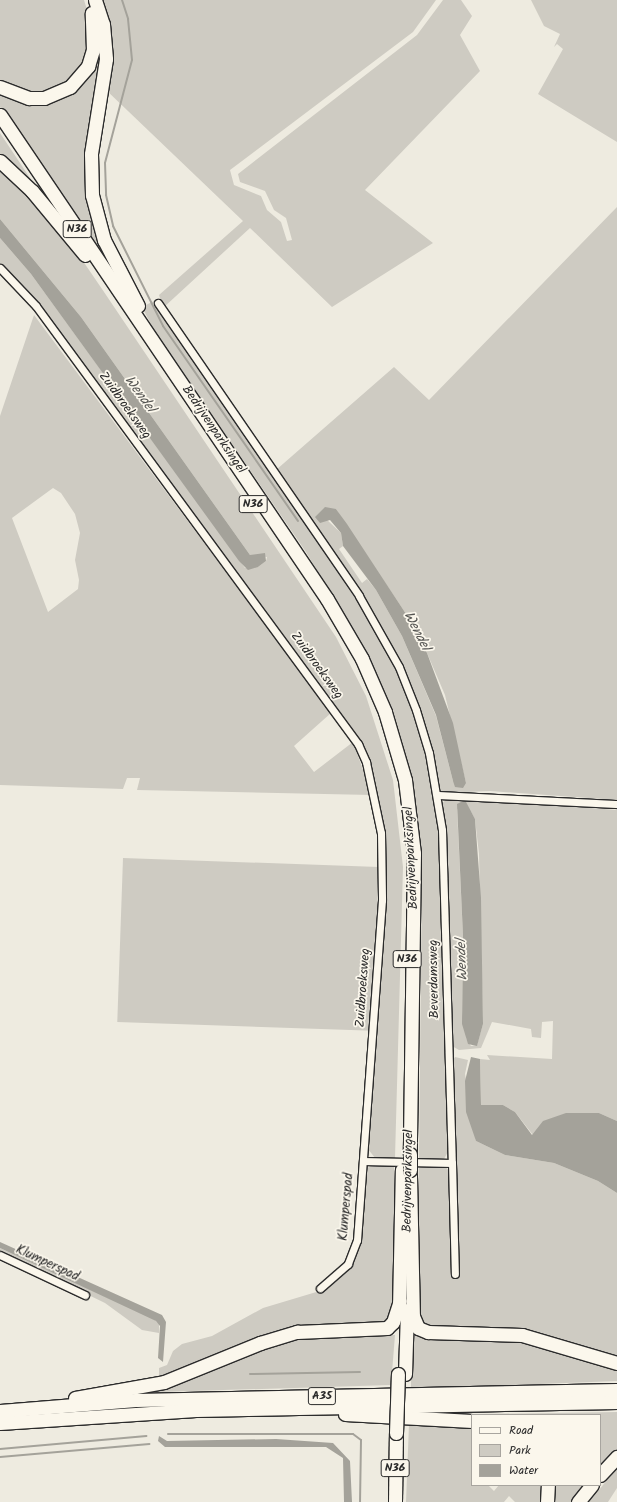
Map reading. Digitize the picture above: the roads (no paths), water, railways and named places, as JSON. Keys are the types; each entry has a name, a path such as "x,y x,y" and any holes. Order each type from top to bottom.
{"highway":[{"path":"0,87 17,96 44,98 60,92 79,79 88,66 95,35 87,0"},
{"name":"N36","path":"95,0 103,24 106,59 91,154 92,195 104,240 154,343"},
{"name":"Bedrijvenparksingel","path":"0,115 345,628 373,681 394,738 408,796 414,853 406,1154"},
{"name":"Bedrijvenparksingel","path":"0,129 327,613 353,657 378,714 398,782 408,866 407,1172 400,1433 402,1502"},
{"name":"N36","path":"0,161 32,190 85,255"},
{"path":"407,1172 413,1316 418,1328 428,1332 534,1338 617,1363"},
{"name":"Bedrijvenparksingel","path":"401,1374 400,1301 407,1172"},
{"name":"A35","path":"26,1408 164,1382 260,1343 297,1332 387,1328 393,1322 400,1301"},
{"name":"A35","path":"0,1411 136,1400 617,1390"},
{"name":"A35","path":"0,1423 102,1414 293,1408 617,1402"},
{"name":"A35","path":"293,1408 363,1416 471,1421"},
{"name":"Bedrijvenparksingel","path":"395,1502 400,1433"},
{"path":"601,1474 617,1457"},
{"path":"547,1502 548,1486"},
{"path":"578,1502 591,1486"}],"street":[{"name":"Zuidbroeksweg","path":"0,268 36,306 358,744 366,762 381,832 382,879 363,1161"},
{"path":"158,303 360,596 383,636 416,710 437,795 617,804"},
{"name":"Beverdamsweg","path":"437,795 444,862 455,1274"},
{"path":"363,1161 452,1163"},
{"name":"Klumperspad","path":"320,1288 338,1276 353,1256 363,1161"},
{"name":"Klumperspad","path":"0,1255 85,1295"}],"water":[{"path":"0,219 81,317 250,555 265,553 266,561 258,567 248,570 239,561 31,274 0,238"},
{"path":"325,507 336,509 347,524 408,617 427,653 453,723 466,783 463,788 455,787 436,715 402,636 376,590 343,546 341,533 330,520 320,523 315,517"},
{"path":"465,800 475,819 481,898 483,1024 477,1046 468,1044 462,1024 463,936 457,804"},
{"path":"471,1057 480,1059 481,1105 503,1105 515,1112 532,1135 543,1121 566,1113 599,1113 617,1121 617,1193 598,1181 554,1163 505,1155 476,1141 466,1112 465,1081"},
{"path":"0,1242 162,1315 166,1322 163,1362 158,1358 160,1326 156,1321 0,1248"},
{"path":"159,1436 167,1441 276,1439 333,1443 350,1461 352,1502 344,1502 343,1458 326,1447 165,1447 158,1441"}],"waterway":[{"path":"122,0 128,19 132,60 105,163 106,195 113,226 163,326 298,521"},
{"path":"250,1374 360,1372"},
{"path":"168,1434 353,1434 361,1440 360,1502"},
{"path":"0,1449 146,1436"},
{"path":"0,1457 149,1444"}],"water label":[{"name":"Wendel","path":"140,394"},
{"name":"Wendel","path":"417,631"},
{"name":"Wendel","path":"462,960"}]}
